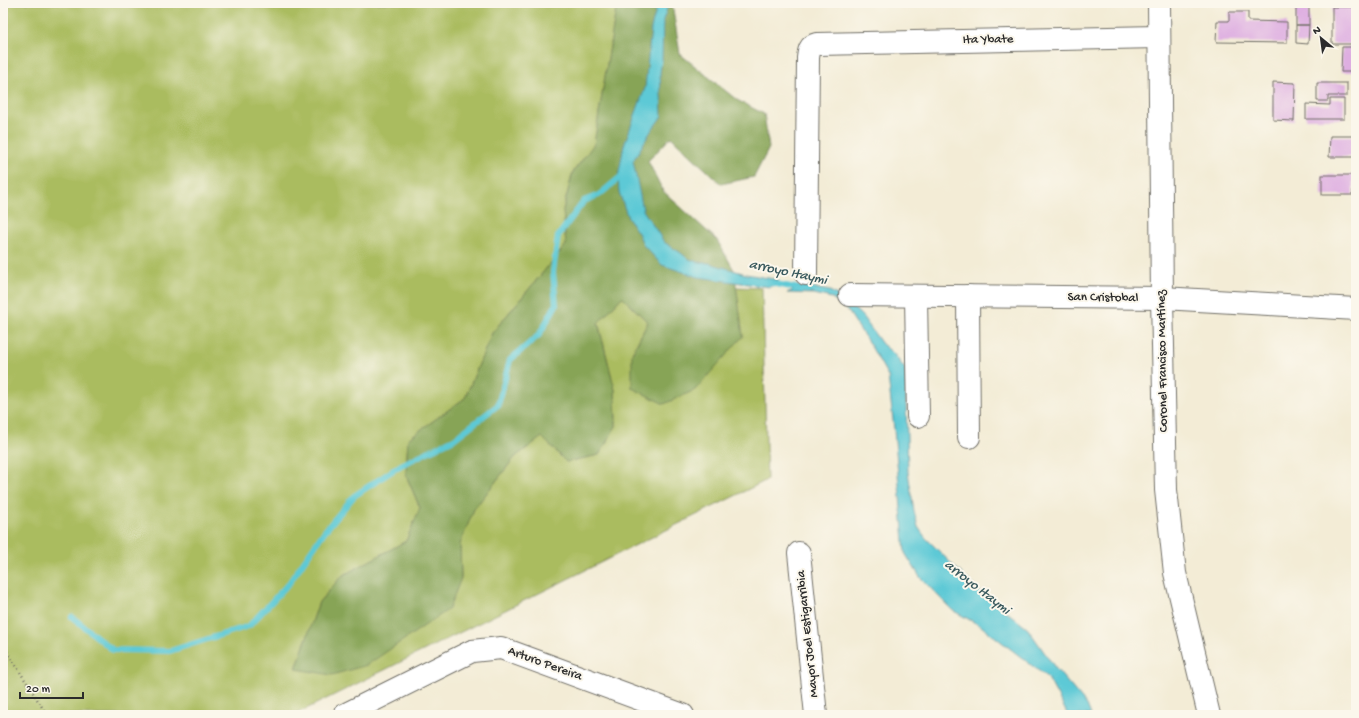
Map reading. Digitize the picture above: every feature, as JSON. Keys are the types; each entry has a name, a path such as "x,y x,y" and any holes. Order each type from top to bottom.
{"street":[{"name":"Coronel Francisco Martínez","path":"1159,3 1158,37 1166,490 1175,573 1209,715"},
{"name":"Ita Ybate","path":"806,274 808,58 809,50 813,45 1158,37"},
{"name":"San Cristobal","path":"850,295 1162,298 1356,308"},
{"path":"916,296 918,416"},
{"path":"968,296 969,437"},
{"name":"Mayor Joel Estigarribia","path":"799,553 816,715"},
{"name":"Arturo Pereira","path":"344,715 472,651 501,648 682,715"}],"path":[{"path":"3,645 47,715"}],"green space":[{"path":"3,3 617,3 594,145 573,172 563,210 566,245 492,333 465,398 408,439 406,475 420,508 406,541 342,576 319,602 296,669 461,578 460,544 474,509 515,457 542,436 566,462 599,455 616,426 615,390 598,322 622,297 648,322 632,353 743,337 736,287 762,288 767,480 294,715 3,715"},
{"path":"617,3 672,3 680,54 737,100 764,114 769,148 754,177 721,184 671,137 648,161 663,191 717,240 734,270 743,336 695,390 664,404 632,388 632,354 648,322 622,297 598,323 615,390 616,426 599,455 566,462 542,437 515,457 474,509 460,544 461,578 449,609 367,665 332,675 296,669 319,602 342,576 406,541 420,508 406,475 408,439 465,398 492,333 566,245 563,210 573,172 594,144"}],"water":[{"path":"658,3 669,3 663,20 662,60 660,73 662,116 633,161 643,210 664,242 687,258 697,262 709,263 746,274 779,280 770,287 698,277 662,265 644,246 638,233 628,218 619,192 618,177 624,145 645,88 651,28"},
{"path":"803,286 830,291 845,300 862,316 882,344 893,353 905,369 908,472 918,527 925,537 979,591 1028,629 1056,669 1087,705 1091,715 1068,715 1048,678 981,626 952,610 920,577 905,553 888,376 848,311 832,298 814,294 787,293"}],"building":[{"path":"1296,3 1296,5 1256,4"},
{"path":"1296,3 1309,3 1309,6 1304,6 1309,7 1309,25 1296,25"},
{"path":"1332,7 1356,7 1356,44 1332,44"},
{"path":"1229,12 1248,12 1248,21 1287,22 1287,43 1216,42 1217,21 1229,21"},
{"path":"1296,25 1309,25 1308,44 1296,43"},
{"path":"1342,47 1356,47 1356,72 1341,72"},
{"path":"1273,82 1295,83 1294,121 1273,120"},
{"path":"1317,83 1347,83 1347,96 1328,96 1328,101 1317,101"},
{"path":"1330,99 1344,99 1344,119 1306,119 1306,104 1330,105"},
{"path":"1330,136 1356,136 1356,157 1329,157"},
{"path":"1322,175 1353,175 1353,195 1322,195"}],"waterway":[{"path":"72,617 113,650 170,651 249,626 289,583 324,532 354,496 401,465 454,439 498,405 510,360 539,335 556,305 553,272 558,236 584,201 599,195 624,174"},
{"name":"arroyo Itaymi","path":"767,282 805,290"}]}
